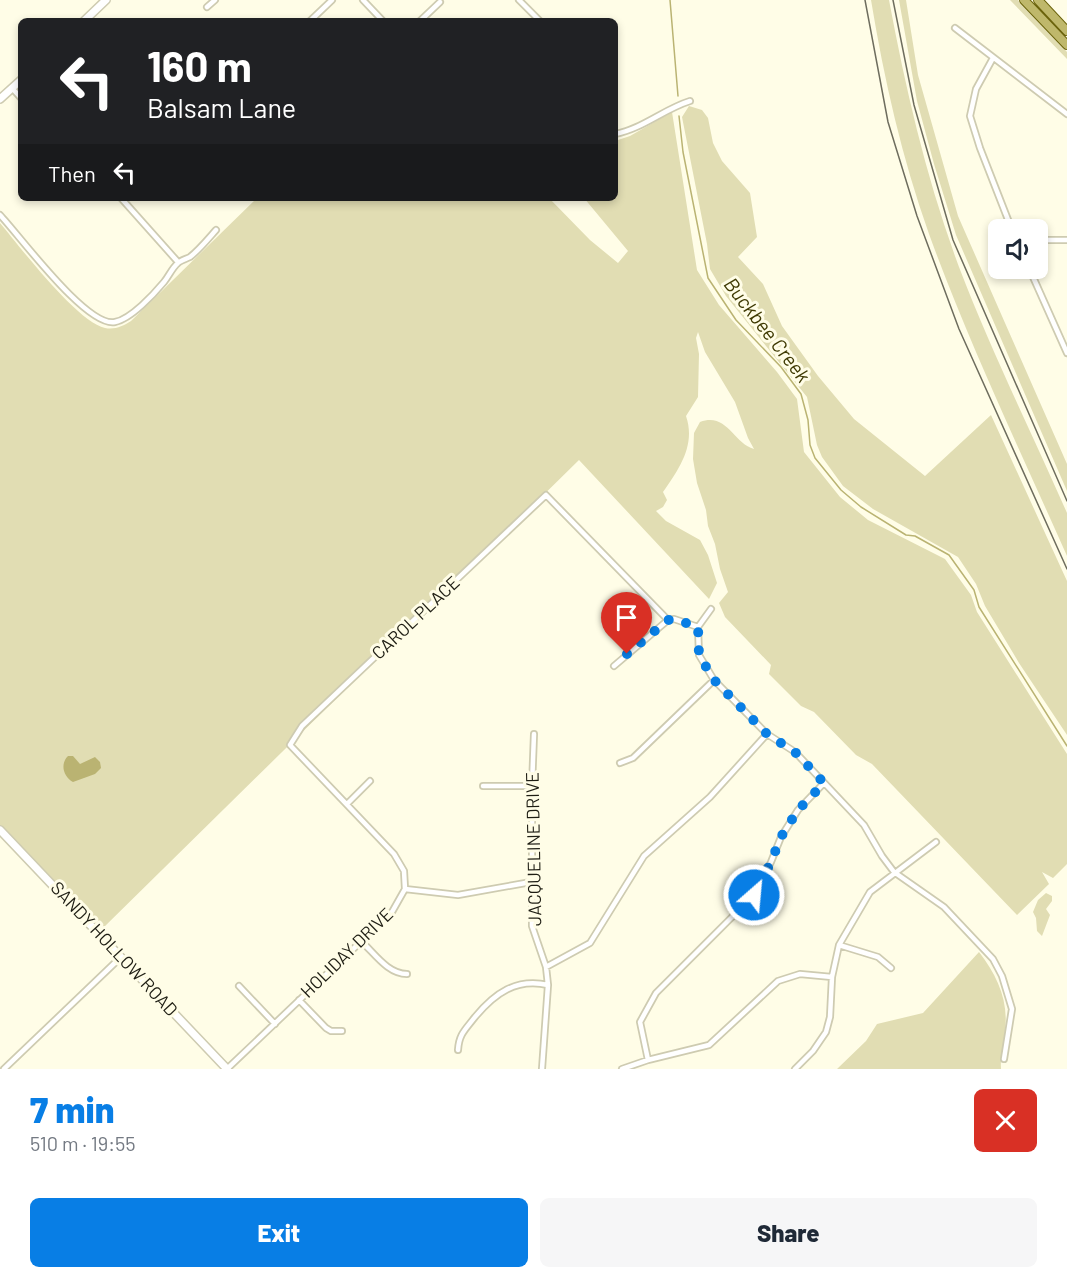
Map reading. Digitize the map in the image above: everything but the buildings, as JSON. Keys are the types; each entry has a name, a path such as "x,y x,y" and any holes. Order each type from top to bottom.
{"main road":[{"path":"1024,0 1067,45"},
{"path":"1038,0 1067,31"}],"street":[{"path":"87,18 106,0"},
{"path":"207,8 215,0"},
{"path":"313,18 332,0"},
{"path":"363,0 380,18"},
{"path":"519,0 537,18"},
{"path":"423,18 440,2"},
{"path":"955,28 1067,114"},
{"path":"993,58 976,89 970,116 1008,219"},
{"path":"0,99 18,83"},
{"path":"12,88 18,95"},
{"path":"618,133 635,128 676,105 690,101"},
{"path":"124,201 178,262"},
{"path":"0,214 62,286 92,315 109,323 120,321 130,315 165,281 178,262 190,257 216,231"},
{"path":"1048,240 1067,240"},
{"path":"1034,279 1067,353"},
{"name":"CAROL PLACE","path":"290,745 302,726 546,495 668,620"},
{"path":"711,609 698,627 699,655 714,680 767,734 795,752 864,825 894,872 944,908 993,959 1002,976 1012,1010 1004,1059"},
{"path":"614,666 668,620 674,619 698,627"},
{"path":"620,763 633,758 714,680"},
{"name":"JACQUELINE DRIVE","path":"534,734 531,786 532,926 546,967 548,986 542,1069"},
{"path":"546,967 590,943 644,856 710,797 767,734"},
{"name":"HOLIDAY DRIVE","path":"227,1069 392,912 405,889 404,871 394,854 290,745"},
{"path":"347,804 370,781"},
{"path":"648,1060 640,1022 656,993 754,895 781,837 798,810 824,783"},
{"path":"483,786 531,786"},
{"name":"SANDY HOLLOW ROAD","path":"0,830 227,1069"},
{"path":"795,1069 813,1051 826,1032 830,1017 832,977 839,945 870,892 936,842"},
{"path":"405,889 458,895 531,882"},
{"path":"362,942 392,971 407,974"},
{"path":"839,945 878,957 891,968"},
{"path":"4,1069 121,957"},
{"path":"622,1069 709,1045 778,981 800,974 832,977"},
{"path":"458,1050 459,1037 484,1006 499,993 517,985 533,982 548,986"},
{"path":"239,986 275,1024"},
{"path":"299,1000 326,1028 331,1031 342,1031"}],"shaded area":[{"path":"871,0 889,0 910,102 937,202 959,267 984,329 1067,513 1067,556 978,356 929,234 910,176 895,118"},
{"path":"899,0 906,0 918,75 958,216 1067,464 1067,491 956,235 917,101"},
{"path":"1010,0 1018,0 1067,52 1067,59"},
{"path":"689,106 702,110 708,118 713,143 722,161 750,193 757,237 738,257 763,284 782,326 818,376 854,419 925,476 991,415 1067,581 1067,735 1019,663 985,606 976,584 958,557 873,509 843,486 822,457 817,445 807,397 726,296 710,269 682,117"},
{"path":"672,112 697,270 719,305 777,372 797,399 804,452 840,497 868,520 945,559 971,595 977,612 1067,754 1067,864 1053,878 1042,872 1049,884 1017,915 872,764 856,755 814,712 801,706 769,674 771,665 725,617 719,603 728,592 697,483 693,459 694,433 700,422 717,421 740,441 754,449 735,402 705,352 698,332 696,338 699,354 698,397 686,416 689,427 687,447 675,475 663,492 667,500 663,507 656,511 666,521 700,540 708,555 717,583 709,599 579,460 101,930 0,826 0,223 65,298 93,323 105,328 119,327 131,321 254,201 552,201 590,240 618,263 628,251 586,201 618,201 618,140 630,136"},
{"path":"68,756 73,756 80,764 95,757 100,762 101,768 95,774 73,782 64,770 64,763"},
{"path":"1046,893 1052,896 1052,901 1046,909 1050,915 1042,936 1037,931 1033,912 1038,900"},
{"path":"979,952 996,979 1005,1009 1001,1069 837,1069 866,1041 877,1024 923,1013"}],"waterway":[{"path":"670,0 678,96"},
{"name":"Buckbee Creek","path":"679,116 683,152 708,278 736,320 781,367 801,394 808,420 810,445 815,458 841,490 861,507 906,535 915,536 949,555 974,590 979,607 1067,746"}],"railway":[{"path":"865,0 888,122 917,216 959,329 1067,569"},
{"path":"893,0 914,105 953,240 1067,501"}],"route":[{"path":"627,654 668,620 674,619 698,627 699,655 714,680 767,734 795,752 824,783 798,810 781,837 754,895"}]}
